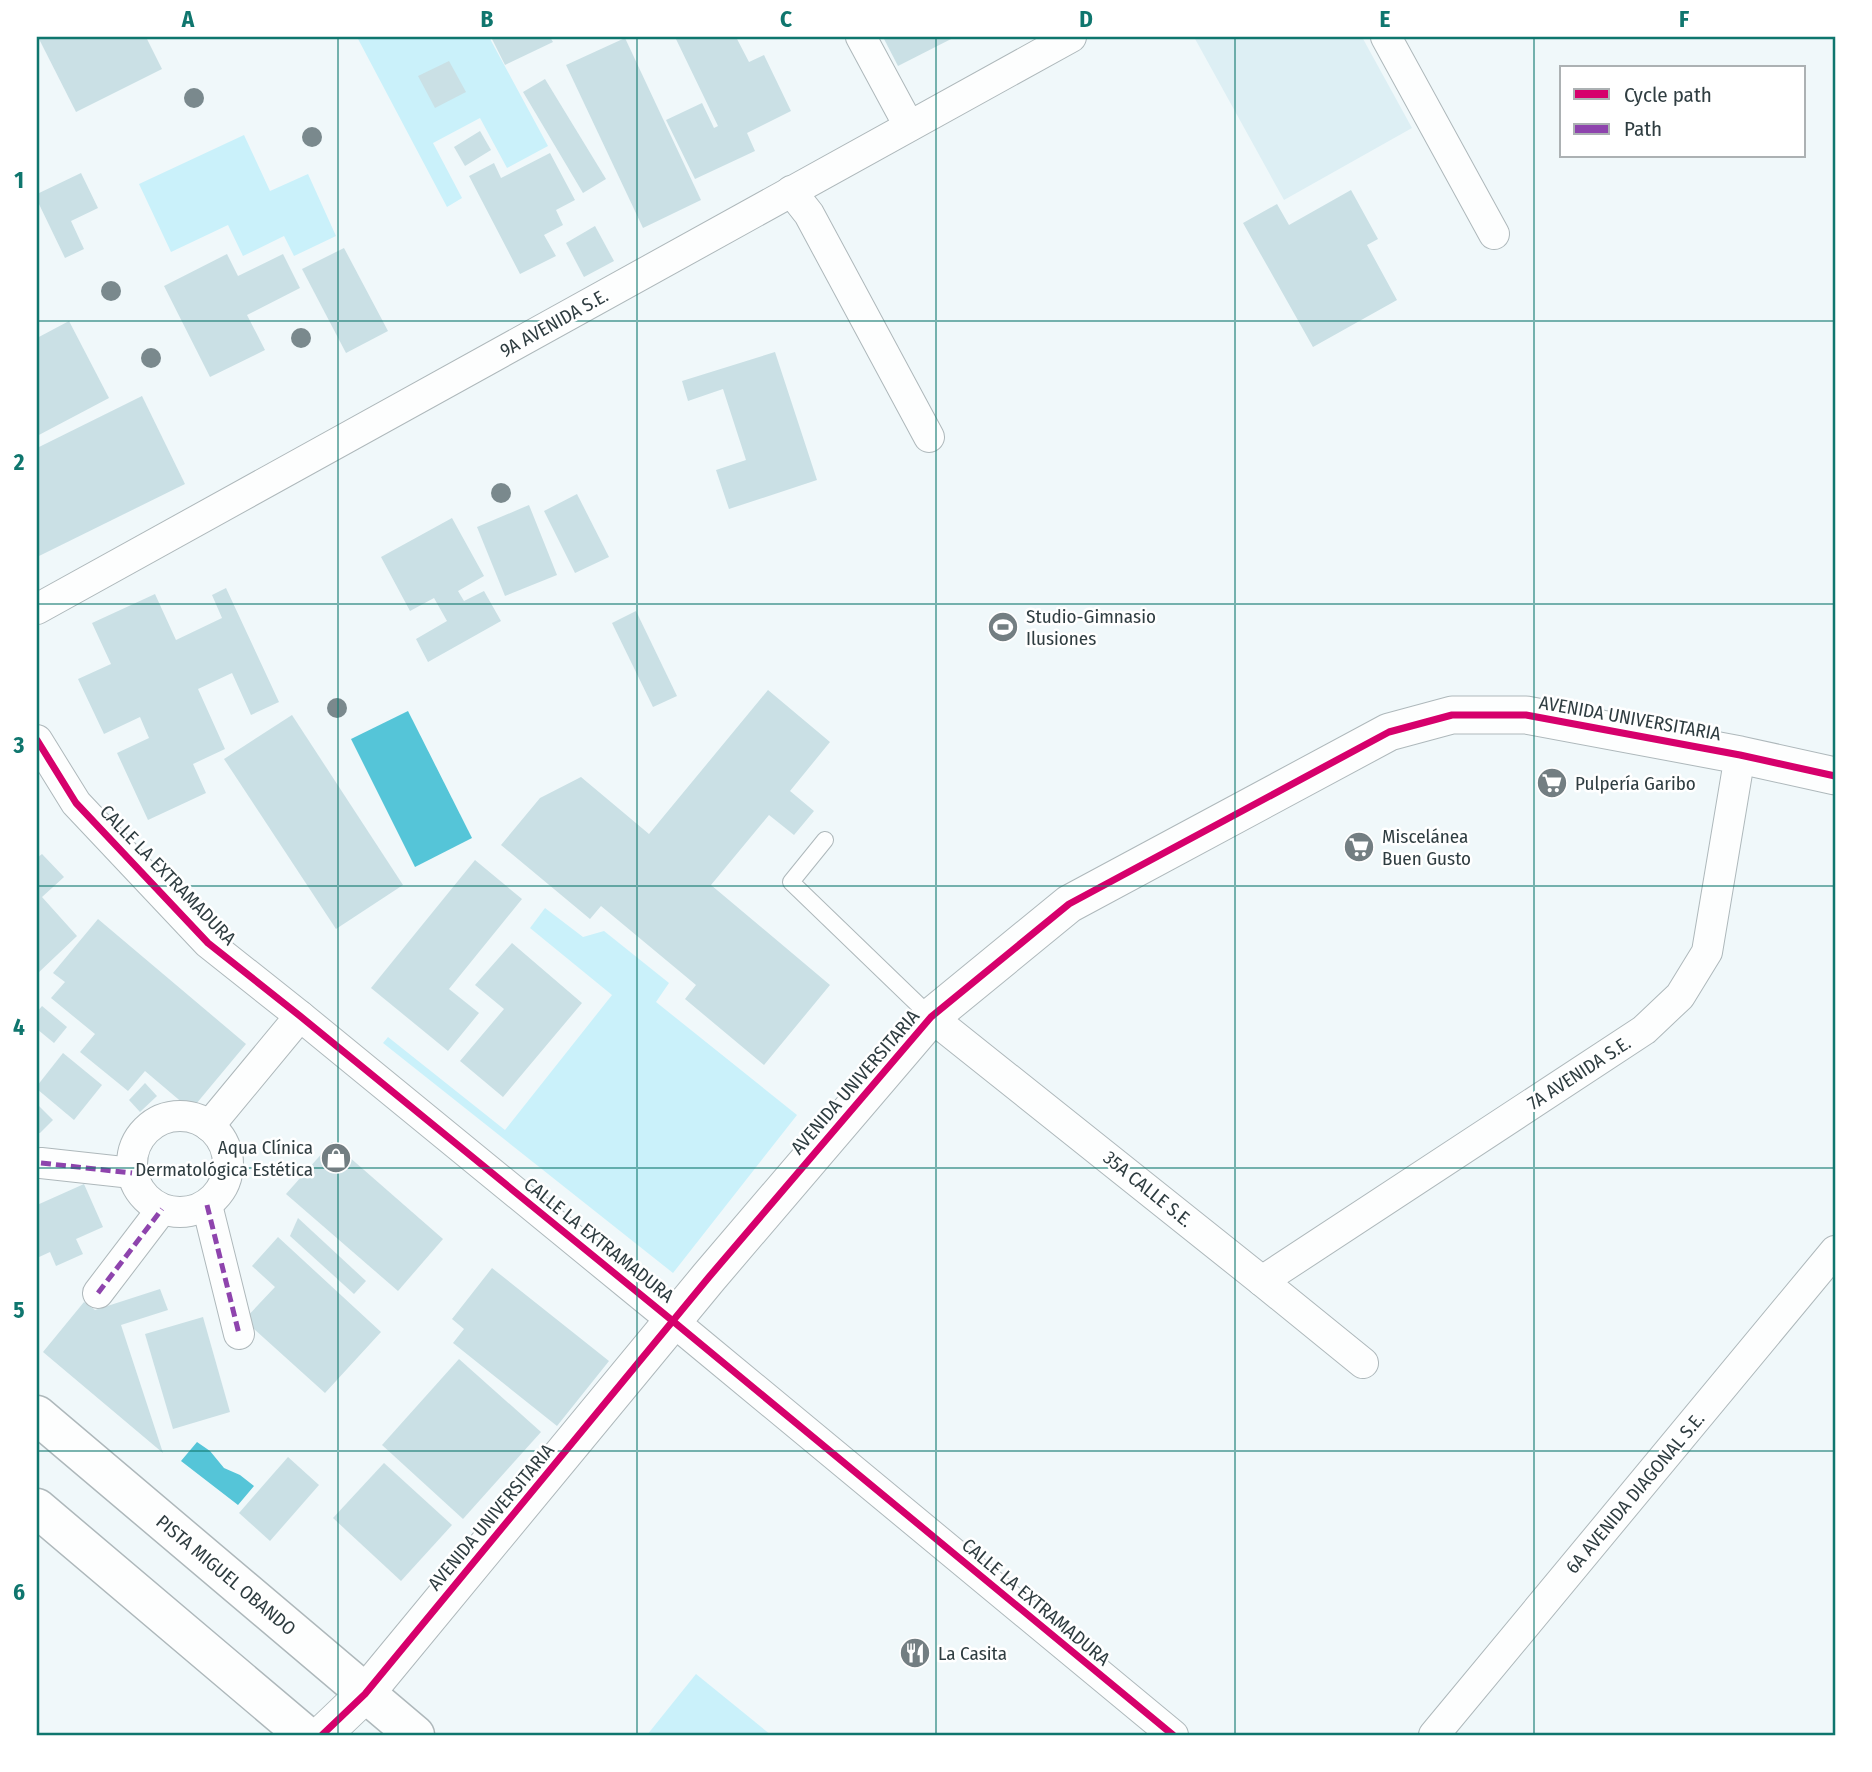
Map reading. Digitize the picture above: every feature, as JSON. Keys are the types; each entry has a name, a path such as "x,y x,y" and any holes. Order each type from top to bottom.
{"main road":[{"name":"PISTA MIGUEL OBANDO","path":"37,1415 415,1735"},
{"path":"37,1508 305,1735"}],"street":[{"path":"861,37 909,126"},
{"name":"9A AVENIDA S.E.","path":"37,609 1071,37"},
{"path":"1386,37 1494,234"},
{"path":"791,191 809,214 929,437"},
{"name":"AVENIDA UNIVERSITARIA","path":"322,1735 365,1693 709,1277 931,1017 1069,904 1389,732 1452,715 1526,715 1740,755 1835,776"},
{"name":"CALLE LA EXTRAMADURA","path":"37,740 76,803 208,943 674,1322 1173,1735"},
{"name":"7A AVENIDA S.E.","path":"1262,1280 1644,1030 1680,996 1707,952 1740,755"},
{"path":"209,1126 300,1016"},
{"name":"35A CALLE S.E.","path":"931,1017 1363,1363"},
{"path":"179,1115 195,1118 209,1126 220,1137 227,1151 229,1166 226,1181 218,1195 207,1205 177,1213 162,1209 149,1201 138,1188 132,1173 132,1156 137,1140 148,1128 162,1119 179,1115"},
{"path":"41,1163 132,1173"},
{"path":"207,1205 239,1334"},
{"path":"98,1293 162,1209"},
{"name":"6A AVENIDA DIAGONAL S.E.","path":"1434,1735 1835,1251"}],"lane":[{"path":"825,840 791,882 931,1017"}],"shaded area":[{"path":"357,37 489,37 548,146 507,168 480,118 433,143 462,198 447,207"},
{"path":"1194,37 1362,37 1412,128 1284,200"},
{"path":"244,135 270,191 308,174 336,236 294,256 284,236 243,256 228,225 171,252 139,184"},
{"path":"545,908 583,937 604,931 669,983 656,1002 797,1115 673,1273 383,1043 388,1037 505,1130 612,995 530,928"},
{"path":"696,1674 771,1735 647,1735"}],"water":[{"path":"408,711 472,838 415,867 351,739"},
{"path":"197,1442 210,1451 224,1468 240,1475 254,1486 238,1505 181,1461"}],"building":[{"path":"38,37 146,37 162,69 76,112"},
{"path":"491,37 550,37 553,42 505,65"},
{"path":"675,37 736,37 749,62 764,55 791,111 747,133 755,151 695,179 666,120 702,103 714,128 718,126"},
{"path":"883,37 955,37 898,66"},
{"path":"625,38 701,200 643,228 566,65"},
{"path":"449,61 466,92 435,108 418,76"},
{"path":"545,79 606,179 583,193 523,92"},
{"path":"480,131 491,150 465,166 454,147"},
{"path":"550,153 575,200 556,210 563,225 544,235 556,256 520,274 469,176 494,163 501,178"},
{"path":"81,173 98,208 71,221 84,249 65,258 37,200 37,194"},
{"path":"1351,190 1378,239 1367,245 1397,300 1313,347 1243,223 1277,204 1289,225"},
{"path":"595,226 614,261 584,277 566,243"},
{"path":"344,248 388,331 346,353 302,269"},
{"path":"227,254 238,276 283,254 300,288 247,315 265,350 210,377 164,286"},
{"path":"69,321 109,398 37,436 37,338"},
{"path":"775,352 817,480 729,509 716,470 746,460 723,389 688,401 682,381"},
{"path":"142,396 185,484 37,557 37,448"},
{"path":"577,494 609,557 575,573 544,511"},
{"path":"529,505 557,575 505,596 477,527"},
{"path":"452,518 484,576 458,591 464,601 484,591 501,621 428,662 416,639 447,621 434,598 410,611 381,557"},
{"path":"226,588 279,702 251,715 232,673 198,689 225,749 193,764 206,793 148,820 117,753 149,738 140,717 104,734 78,679 111,664 92,623 155,594 176,640 222,618 212,595"},
{"path":"636,611 677,696 653,707 612,623"},
{"path":"768,690 830,742 790,791 814,811 794,835 769,815 711,885 830,985 764,1065 685,999 696,985 601,906 590,919 501,845 540,798 581,777 649,834"},
{"path":"292,715 403,885 336,929 224,759"},
{"path":"42,854 64,877 42,897 77,936 37,974 37,858"},
{"path":"475,860 522,899 449,989 479,1013 448,1051 371,988"},
{"path":"98,919 246,1044 191,1110 145,1071 128,1091 80,1052 95,1034 51,998 65,982 53,973"},
{"path":"512,943 582,1003 503,1097 460,1061 504,1009 475,985"},
{"path":"42,1006 67,1027 54,1043 37,1029 37,1012"},
{"path":"63,1053 102,1085 74,1120 37,1089"},
{"path":"145,1083 157,1096 140,1112 129,1100"},
{"path":"37,1104 53,1120 40,1133 37,1133"},
{"path":"332,1142 443,1239 398,1291 286,1194"},
{"path":"84,1184 103,1227 76,1239 83,1254 56,1266 50,1252 37,1258 37,1205"},
{"path":"298,1218 366,1281 354,1294 290,1236"},
{"path":"278,1237 381,1332 325,1393 244,1320 275,1287 252,1266"},
{"path":"492,1268 609,1361 557,1426 453,1343 464,1329 452,1319"},
{"path":"160,1289 168,1310 121,1325 163,1453 43,1352 84,1302 95,1310"},
{"path":"203,1317 230,1412 173,1429 145,1334"},
{"path":"459,1359 541,1432 463,1519 382,1445"},
{"path":"288,1457 319,1485 270,1541 239,1513"},
{"path":"384,1463 452,1525 401,1581 333,1518"}],"marked path":[{"path":"41,1163 132,1173"},
{"path":"207,1205 239,1334"},
{"path":"98,1293 162,1209"}],"cycle path":[{"path":"322,1735 365,1694 709,1277 931,1017 1069,904 1389,732 1452,715 1526,715 1740,755 1835,776"},
{"path":"37,740 76,803 208,943 674,1322 1173,1735"}],"place":[{"name":"Studio-Gimnasio Ilusiones","path":"1003,627"},
{"name":"Pulpería Garibo","path":"1552,783"},
{"name":"Miscelánea Buen Gusto","path":"1359,847"},
{"name":"Aqua Clínica Dermatológica Estética","path":"336,1158"},
{"name":"La Casita","path":"915,1653"}]}
